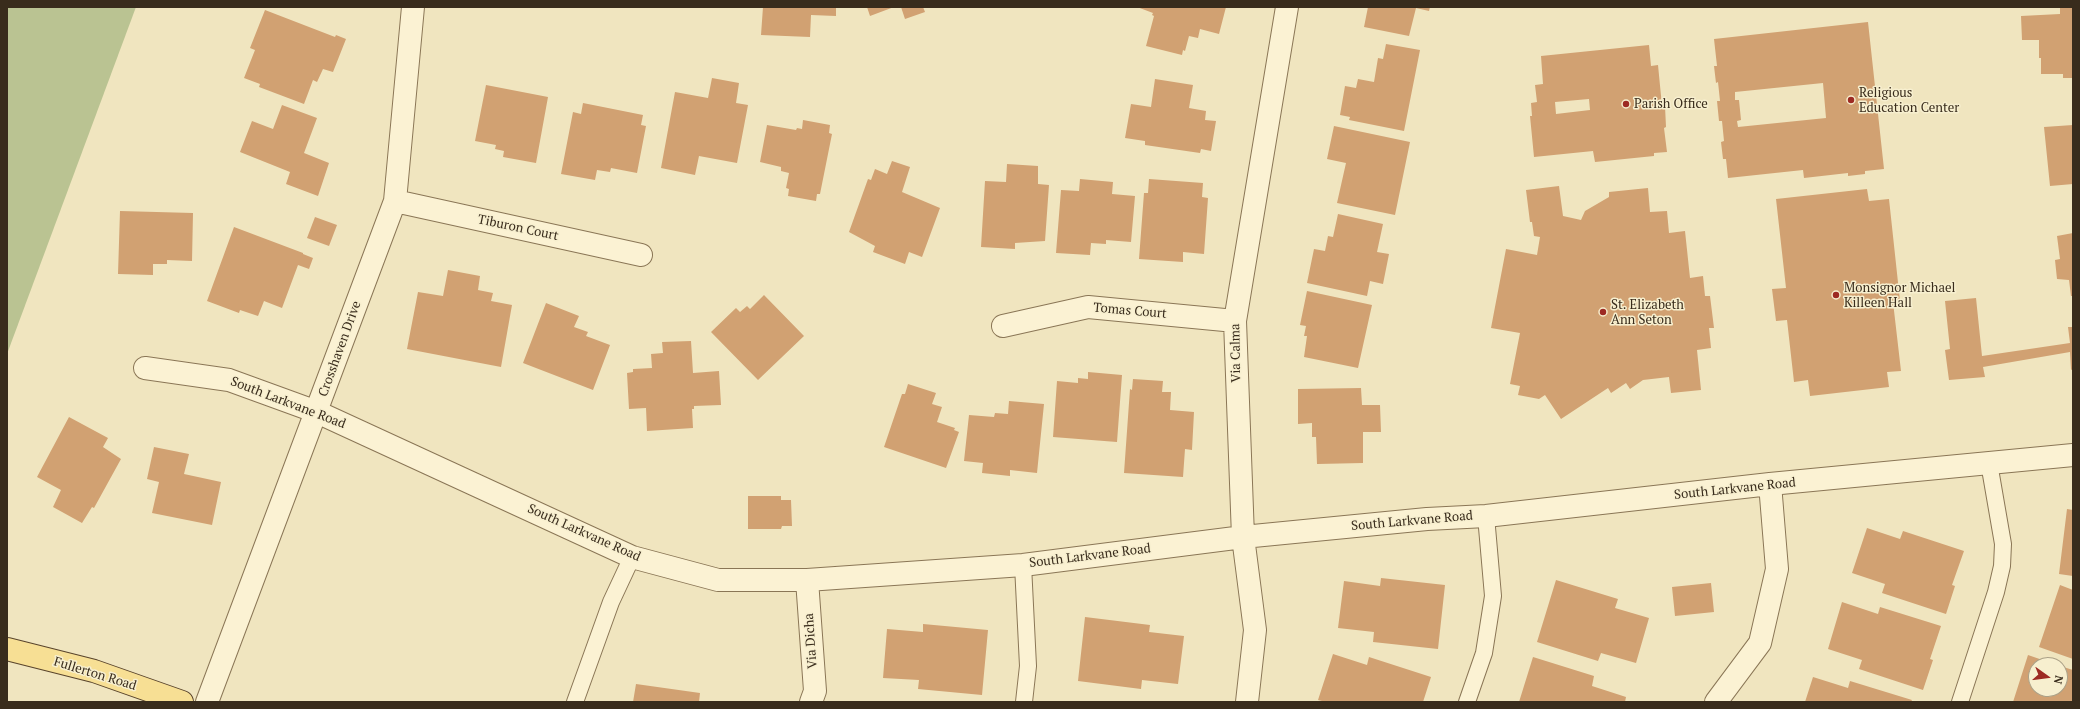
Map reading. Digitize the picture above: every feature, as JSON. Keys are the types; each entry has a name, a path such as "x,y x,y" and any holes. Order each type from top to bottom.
{"main road":[{"name":"Fullerton Road","path":"7,649 94,671 182,702"}],"street":[{"name":"Crosshaven Drive","path":"207,702 395,201 413,7"},
{"name":"Via Calma","path":"1247,702 1255,630 1243,537 1235,321 1287,7"},
{"name":"Tiburon Court","path":"395,201 641,255"},
{"name":"Tomas Court","path":"1003,326 1088,307 1235,321"},
{"name":"South Larkvane Road","path":"145,368 229,380 317,412 632,557 718,580 806,580 1023,565 1243,537 1427,518 1486,516 1770,484 2073,455"},
{"path":"1716,702 1760,643 1777,568 1770,484"},
{"name":"Via Dicha","path":"806,580 815,691 811,702"}],"lane":[{"path":"1960,702 1996,592 2002,566 2003,544 1988,463"},
{"path":"1467,702 1484,653 1493,596 1486,516"},
{"path":"575,702 611,602 632,557"},
{"path":"1023,565 1028,666 1024,702"}],"green space":[{"path":"7,7 136,7 7,354"}],"building":[{"path":"763,7 836,7 836,16 811,15 810,37 761,35"},
{"path":"867,7 894,7 870,16"},
{"path":"901,7 923,7 925,12 905,19"},
{"path":"1137,7 1226,7 1219,34 1200,29 1198,38 1189,36 1185,51 1183,50 1182,55 1146,46 1154,16 1152,15 1153,13"},
{"path":"1368,7 1430,7 1429,11 1416,8 1409,36 1364,27"},
{"path":"2060,7 2073,7 2073,78 2063,78 2063,74 2041,74 2039,40 2022,40 2021,16 2060,14"},
{"path":"265,10 335,37 336,35 346,39 333,72 323,69 317,82 313,80 304,104 259,87 260,84 244,78 255,50 250,48"},
{"name":"Religious Education Center","path":"1868,22 1884,169 1865,171 1865,174 1848,176 1848,173 1804,178 1803,170 1728,178 1726,159 1723,159 1721,142 1724,141 1722,121 1719,121 1717,101 1720,101 1718,82 1716,83 1714,66 1717,66 1714,39","holes":["1823,83 1826,118 1738,127 1737,121 1741,120 1739,100 1735,100 1735,92"]},
{"path":"1386,44 1420,50 1404,131 1349,120 1350,117 1340,115 1345,86 1356,88 1358,79 1374,82 1378,58 1383,59"},
{"name":"Parish Office","path":"1649,45 1651,66 1658,65 1662,106 1665,106 1666,127 1664,128 1667,152 1654,153 1654,156 1595,162 1593,151 1534,157 1530,116 1532,116 1531,103 1537,102 1535,85 1543,84 1541,56","holes":["1589,99 1590,110 1556,114 1555,102"]},
{"path":"712,78 739,83 736,103 748,105 737,163 699,156 695,175 661,168 675,92 708,98"},
{"path":"1155,79 1193,85 1189,108 1206,111 1205,120 1216,121 1211,151 1201,149 1200,153 1145,145 1145,141 1125,138 1131,104 1151,107"},
{"path":"486,85 548,97 536,163 503,157 504,151 495,149 496,145 475,141"},
{"path":"583,103 643,115 641,125 646,126 637,173 611,168 610,172 597,170 595,180 561,174 573,112 581,114"},
{"path":"282,105 317,118 304,153 329,163 318,196 286,184 290,172 240,152 252,121 273,129"},
{"path":"803,120 830,125 829,133 832,134 820,194 817,194 816,201 788,196 789,189 786,188 789,173 781,171 781,167 760,162 767,125 796,130 797,128 802,129"},
{"path":"2073,125 2073,184 2050,186 2044,127"},
{"path":"1334,126 1410,142 1395,215 1337,203 1346,163 1327,159"},
{"path":"892,161 910,167 902,192 940,208 922,257 909,252 905,264 873,252 875,246 849,232 868,179 871,180 875,169 887,174"},
{"path":"1007,164 1038,166 1038,184 1049,185 1045,241 1015,243 1015,249 981,247 985,181 1006,182"},
{"path":"1080,179 1113,182 1112,194 1135,196 1131,242 1106,240 1106,244 1091,243 1090,255 1056,253 1061,190 1079,191"},
{"path":"1149,179 1203,183 1202,197 1208,198 1204,254 1183,252 1183,262 1139,259 1144,193 1148,193"},
{"name":"St. Elizabeth Ann Seton","path":"1559,186 1563,216 1581,220 1585,211 1609,197 1609,192 1648,188 1650,212 1667,211 1669,233 1685,231 1690,278 1703,276 1705,296 1710,296 1714,328 1709,328 1711,348 1697,350 1701,390 1671,393 1669,377 1643,380 1630,389 1626,383 1611,393 1608,388 1561,419 1545,395 1539,399 1518,395 1520,386 1510,384 1520,333 1491,328 1506,249 1537,255 1540,237 1534,236 1532,222 1530,222 1526,190"},
{"name":"Monsignor Michael Killeen Hall","path":"1867,189 1869,201 1889,199 1900,301 1893,302 1901,371 1887,372 1889,387 1810,396 1808,380 1794,382 1787,320 1776,321 1772,289 1786,288 1776,199"},
{"path":"120,211 193,213 192,261 167,260 167,264 153,264 153,275 118,274"},
{"path":"1338,214 1383,224 1377,252 1389,254 1383,284 1370,281 1367,296 1307,283 1314,249 1325,251 1328,236 1333,237"},
{"path":"315,217 337,225 329,246 307,238"},
{"path":"234,227 313,258 309,269 298,265 282,308 264,301 258,316 240,310 239,313 207,301"},
{"path":"2073,233 2073,296 2071,296 2069,280 2057,279 2055,260 2060,259 2057,236"},
{"path":"448,270 480,276 478,290 493,293 491,301 512,305 501,367 407,349 418,292 443,296"},
{"path":"1307,291 1372,305 1358,368 1304,357 1307,336 1304,336 1306,326 1300,325"},
{"path":"764,295 804,336 758,380 711,332 736,308 740,312 747,306 750,309"},
{"path":"1976,298 1982,356 2070,343 2068,327 2073,327 2073,369 2071,370 2070,352 1983,367 1985,377 1949,380 1945,350 1950,349 1945,301"},
{"path":"546,303 579,316 574,327 588,332 586,336 610,345 593,390 523,363"},
{"path":"691,341 693,373 719,371 721,405 694,406 694,409 692,409 693,428 647,431 646,408 629,409 627,373 633,372 633,369 652,368 651,354 663,353 662,342"},
{"path":"1088,372 1122,375 1117,442 1053,437 1057,381 1078,383 1078,378 1088,379"},
{"path":"1133,379 1163,381 1162,392 1171,392 1170,410 1194,412 1192,450 1185,449 1183,477 1124,473 1130,389 1132,390"},
{"path":"908,384 936,393 932,404 942,407 937,422 955,428 954,430 959,432 946,468 884,447 902,394 905,394"},
{"path":"1361,388 1362,405 1380,405 1381,432 1363,432 1363,463 1317,464 1316,437 1312,437 1312,423 1298,424 1298,389"},
{"path":"1009,401 1044,404 1037,473 1010,470 1010,476 982,473 983,463 964,461 969,415 994,417 995,413 1008,414"},
{"path":"69,417 108,438 103,447 121,459 94,508 92,507 82,523 53,507 61,490 37,477"},
{"path":"154,447 189,454 184,474 221,482 212,525 152,513 159,482 147,479"},
{"path":"748,496 781,496 781,500 791,500 792,526 782,526 781,529 748,529"},
{"path":"2067,509 2073,510 2073,576 2059,574"},
{"path":"1867,528 1900,539 1903,531 1964,551 1952,585 1955,586 1946,614 1882,593 1885,584 1852,573"},
{"path":"1381,578 1445,585 1438,649 1373,642 1374,632 1338,628 1344,581 1380,586"},
{"path":"1556,580 1618,599 1615,608 1649,618 1636,663 1601,653 1598,661 1537,642"},
{"path":"1711,583 1714,612 1675,616 1672,587"},
{"path":"2060,585 2073,590 2073,659 2039,647"},
{"path":"1842,602 1878,614 1880,607 1941,626 1930,659 1933,660 1923,690 1859,669 1862,660 1828,649"},
{"path":"1085,617 1150,625 1149,632 1184,636 1178,684 1142,680 1141,689 1078,681"},
{"path":"923,624 988,630 982,695 918,689 919,680 883,678 887,629 923,632"},
{"path":"1333,654 1367,665 1369,657 1431,677 1423,702 1326,702 1318,700"},
{"path":"2028,655 2034,657 2028,657 2028,697 2068,697 2068,668 2073,670 2073,702 2013,702"},
{"path":"1533,657 1594,676 1592,686 1626,697 1625,702 1519,702"},
{"path":"1813,677 1848,688 1850,681 1912,700 1911,702 1805,702"},
{"path":"636,684 700,693 699,702 633,702"}],"place":[{"name":"Religious Education Center","path":"1851,100"},
{"name":"Parish Office","path":"1626,104"},
{"name":"Monsignor Michael Killeen Hall","path":"1836,295"},
{"name":"St. Elizabeth Ann Seton","path":"1603,312"}]}
